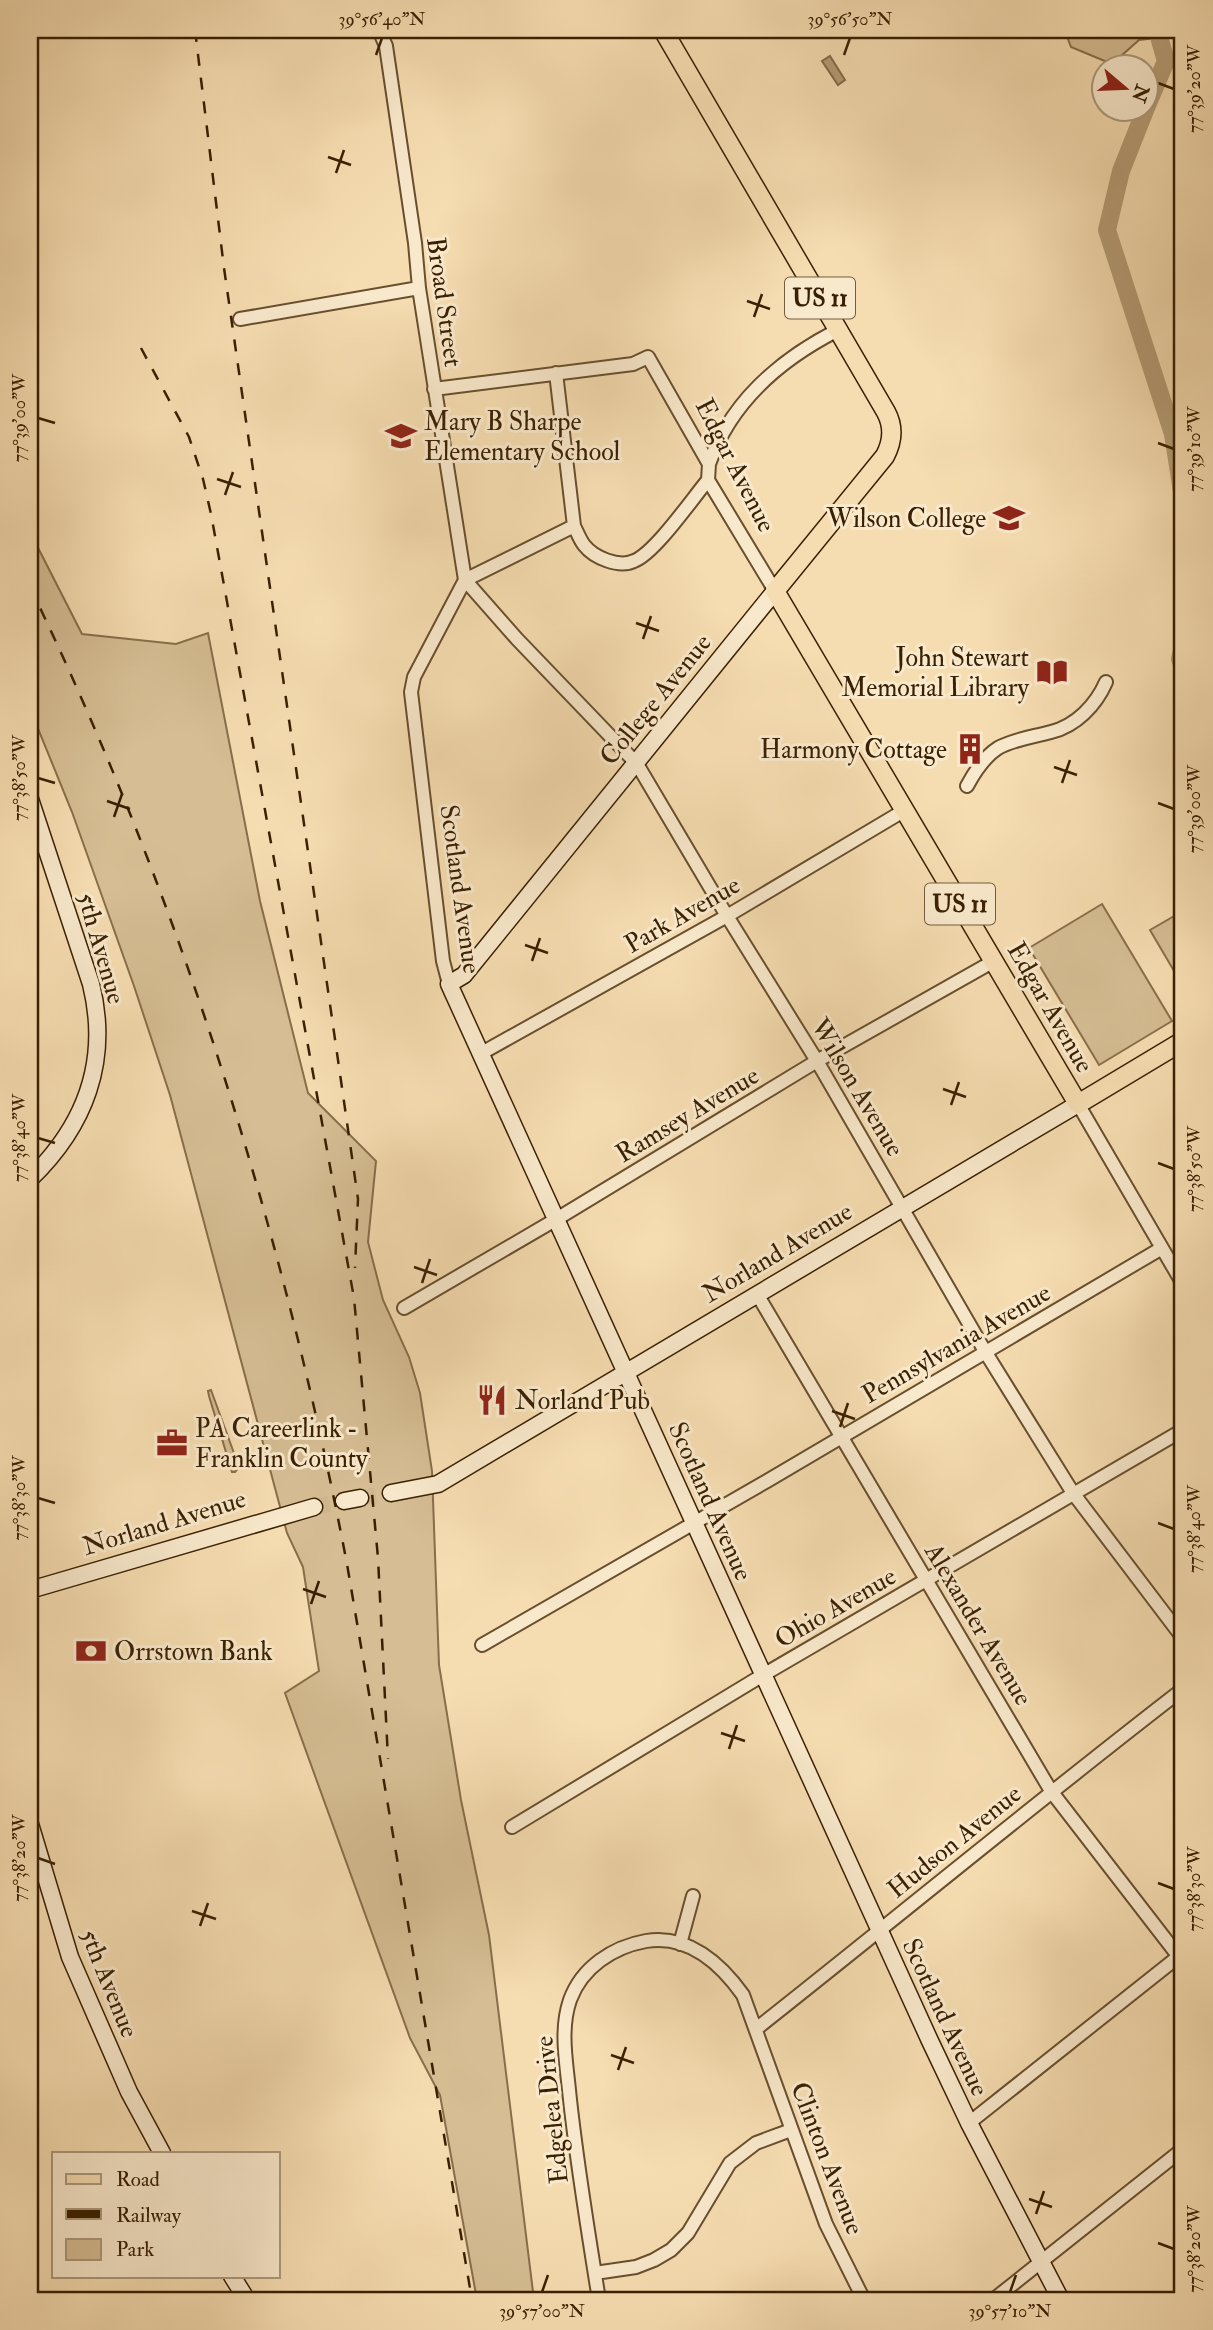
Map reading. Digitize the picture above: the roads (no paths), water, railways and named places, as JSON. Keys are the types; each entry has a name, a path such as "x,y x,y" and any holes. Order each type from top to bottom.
{"main road":[{"name":"US 11","path":"663,30 838,330"},
{"name":"College Avenue","path":"775,592 881,462 891,439 891,425 886,411 838,330"},
{"name":"Edgar Avenue","path":"775,592 1078,1104"},
{"name":"Norland Avenue","path":"1078,1104 1183,1041"}],"street":[{"name":"Broad Street","path":"379,30 386,46 415,243 419,288 465,580"},
{"path":"240,319 419,288"},
{"path":"709,464 723,433 756,388 800,351 838,330"},
{"name":"Edgar Avenue","path":"556,373 633,364 648,357 709,464 708,480 775,592"},
{"path":"434,389 556,373 574,526 585,547 601,558 620,564 635,561 650,550 708,480"},
{"path":"465,580 574,526"},
{"name":"Wilson Avenue","path":"465,580 517,639 637,764 817,1061 986,1353 1073,1493 1183,1638"},
{"name":"Scotland Avenue","path":"465,580 414,677 411,692 443,961 449,985 969,2123 1061,2300"},
{"name":"College Avenue","path":"449,985 464,975 775,592"},
{"path":"967,786 981,763 998,748 1015,741 1055,732 1077,720 1096,701 1106,682"},
{"name":"5th Avenue","path":"30,799 91,984 97,1030 94,1067 78,1116 64,1142 30,1179"},
{"name":"Park Avenue","path":"480,1055 727,916 905,810"},
{"name":"Ramsey Avenue","path":"404,1308 817,1061 994,961"},
{"name":"Edgar Avenue","path":"1078,1104 1183,1284"},
{"name":"Norland Avenue","path":"391,1493 438,1484 1078,1104"},
{"name":"Pennsylvania Avenue","path":"482,1645 842,1438 1163,1248"},
{"name":"Alexander Avenue","path":"757,1294 1051,1791 1182,1957"},
{"name":"Ohio Avenue","path":"512,1828 763,1675 1183,1430"},
{"name":"Norland Avenue","path":"30,1590 314,1507"},
{"name":"Hudson Avenue","path":"756,2029 1051,1791 1183,1689"},
{"name":"5th Avenue","path":"30,1824 70,1957 129,2092 161,2152"},
{"path":"680,1944 692,1896"},
{"name":"Edgelea Drive","path":"599,2300 573,2134 564,2034 570,1999 587,1972 615,1951 649,1941 680,1944 706,1956 730,1978 743,1995 756,2029"},
{"path":"969,2123 1182,1957"},
{"name":"Clinton Avenue","path":"756,2029 826,2224 864,2300"},
{"path":"595,2273 635,2267 671,2250 688,2233 730,2164 756,2143 791,2130"},
{"path":"993,2300 1183,2149"},
{"path":"233,2278 247,2300"}],"waterway":[{"path":"1157,30 1166,61 1160,75"},
{"path":"1140,122 1121,171 1107,230 1173,434 1183,498"},
{"path":"1183,646 1180,659 1183,666"}],"tunnel":[{"path":"360,1498 391,1493"},
{"path":"314,1507 344,1501"}],"railway":[{"path":"195,30 224,268 358,1199 355,1268"},
{"path":"141,348 189,437 211,514 354,1298 378,1558 388,1759"},
{"path":"30,587 84,704 134,823 179,943 258,1188 291,1312 347,1564 472,2300"}],"place":[{"name":"Mary B Sharpe Elementary School","path":"401,436"},
{"name":"Wilson College","path":"1009,518"},
{"name":"John Stewart Memorial Library","path":"1052,672"},
{"name":"Harmony Cottage","path":"970,749"},
{"name":"Norland Pub","path":"492,1400"},
{"name":"PA Careerlink - Franklin County","path":"172,1443"},
{"name":"Orrstown Bank","path":"91,1651"}]}
